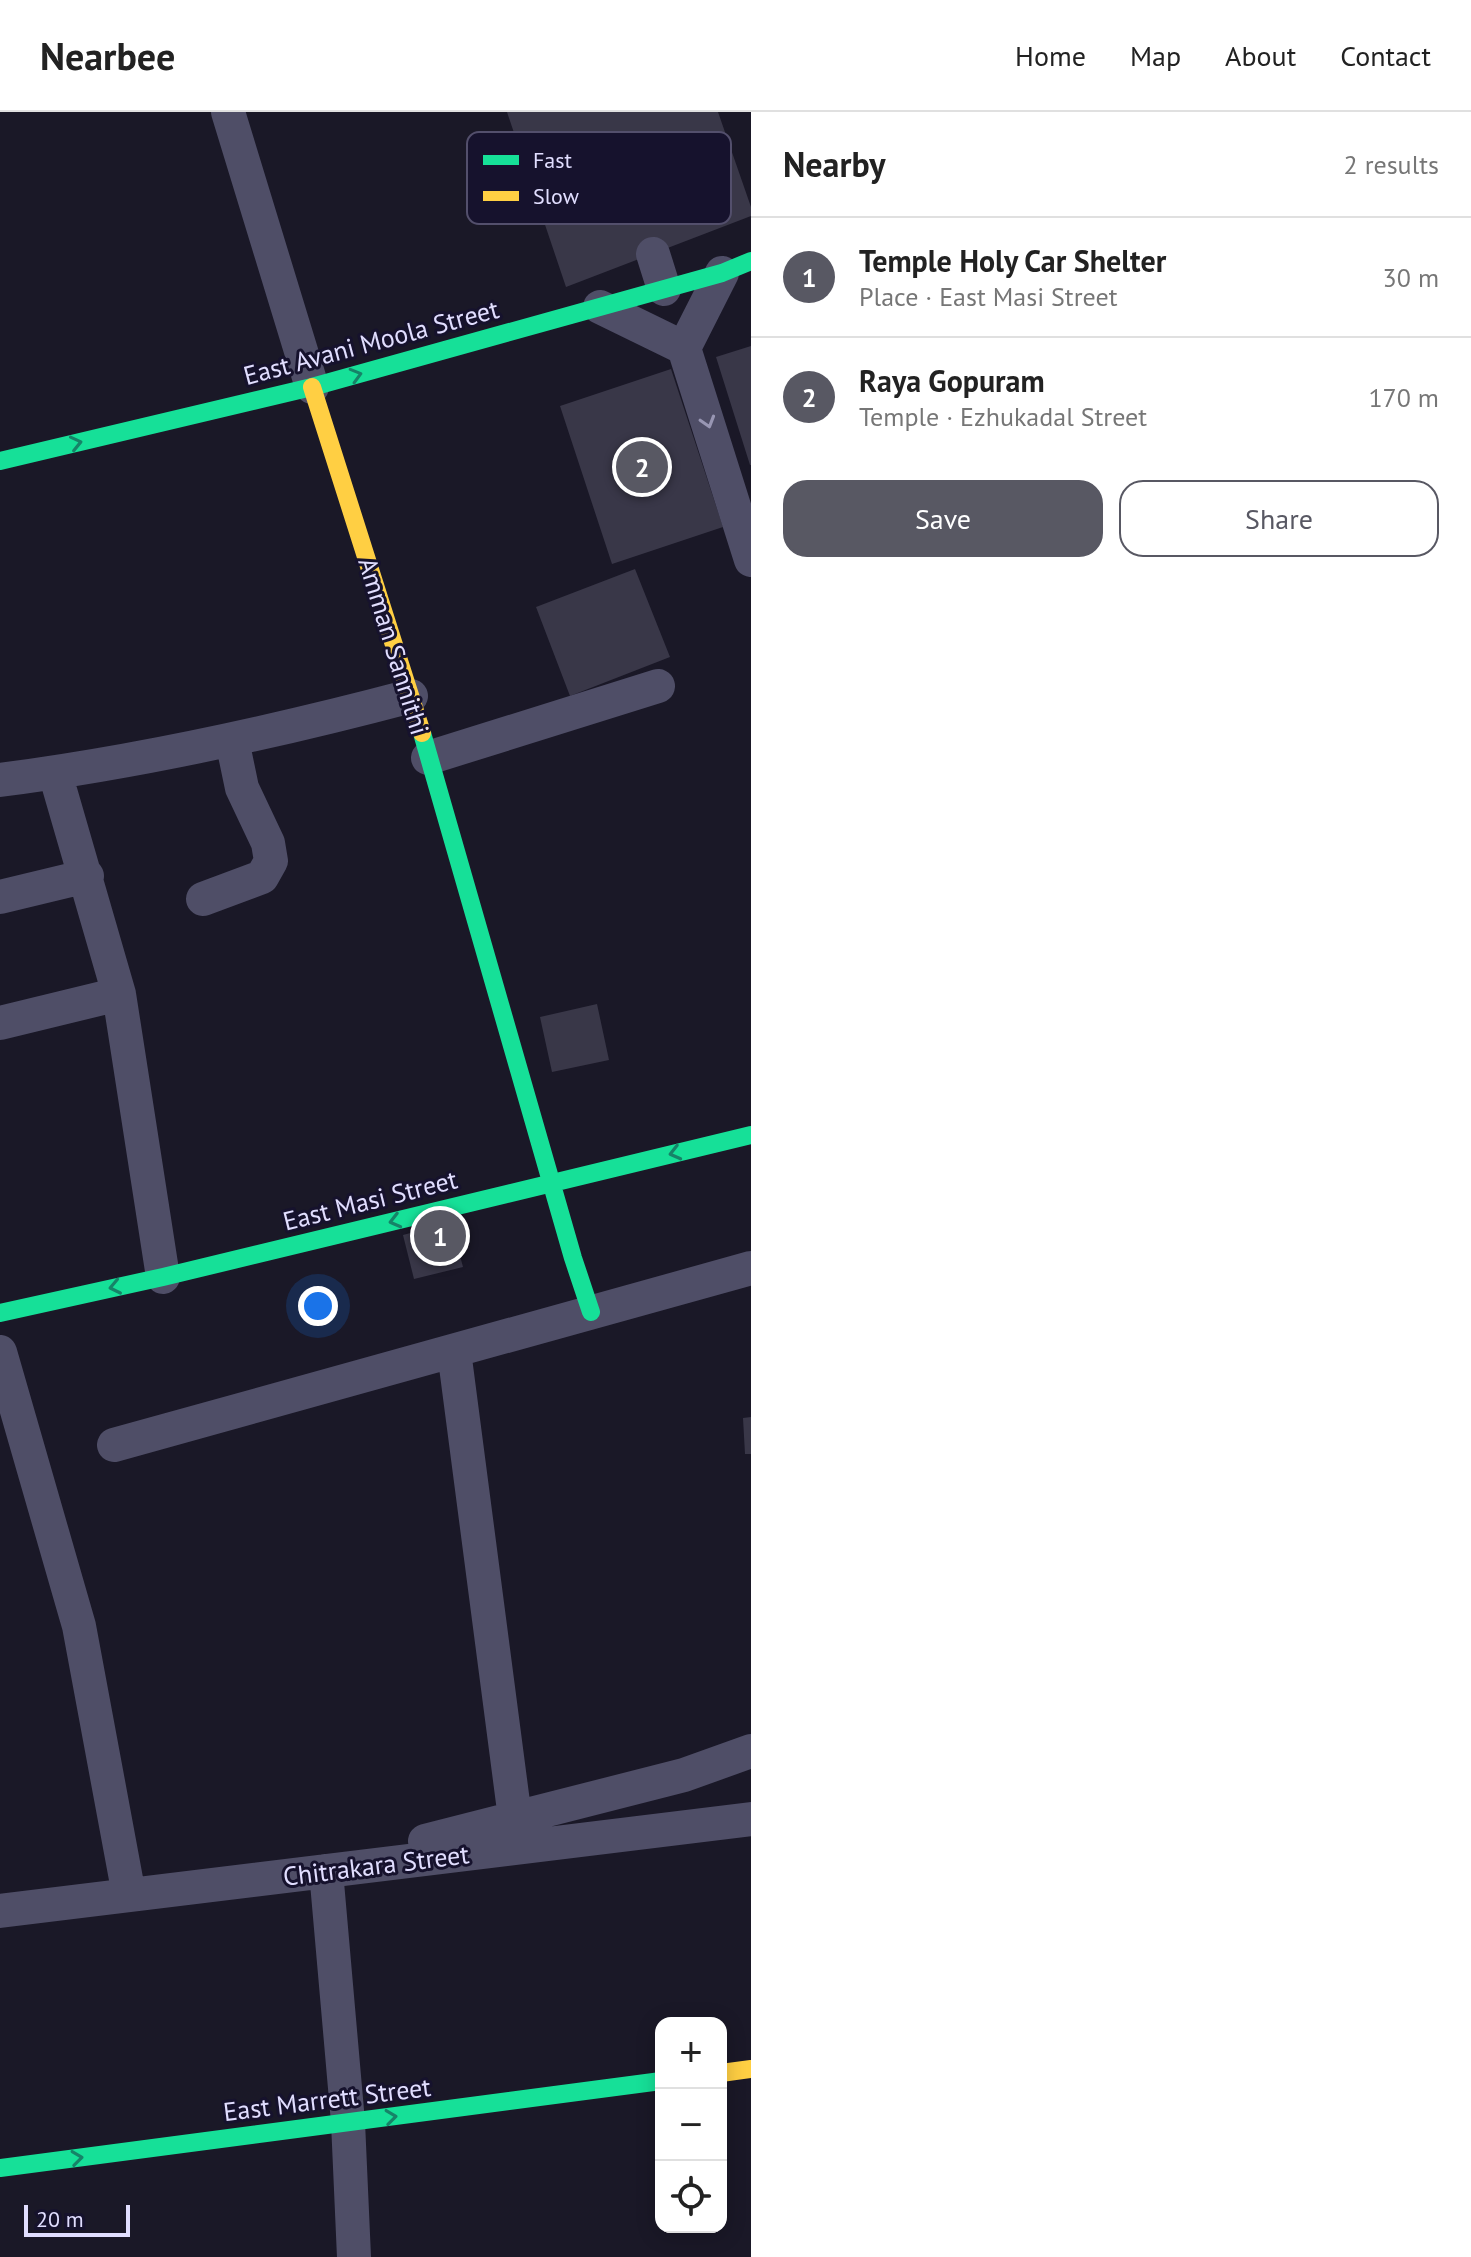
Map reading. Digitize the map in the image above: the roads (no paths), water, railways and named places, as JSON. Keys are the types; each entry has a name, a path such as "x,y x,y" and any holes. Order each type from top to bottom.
{"main road":[{"name":"East Avani Moola Street","path":"0,461 312,387 737,267"},
{"name":"Amman Sannithi","path":"312,387 411,696 591,1312"},
{"name":"East Masi Street","path":"0,1313 163,1277 751,1135"},
{"path":"727,2072 751,2069"},
{"name":"East Marrett Street","path":"0,2168 655,2082"}],"street":[{"name":"Amman Sannithi","path":"228,112 312,387"},
{"path":"653,254 664,289"},
{"path":"684,348 737,267"},
{"path":"600,307 684,348 751,560"},
{"path":"428,758 658,686"},
{"path":"0,780 55,773 232,740 411,696"},
{"path":"203,899 262,877 271,861 268,843 242,788 232,740"},
{"path":"55,773 119,994 163,1277"},
{"path":"0,897 87,876"},
{"path":"0,1023 119,994"},
{"path":"114,1445 751,1268"},
{"path":"454,1351 515,1818"},
{"path":"0,1352 79,1626 129,1895"},
{"path":"285,1876 684,1775 751,1751"},
{"path":"716,1764 710,1795 736,1820"},
{"name":"Chitrakara Street","path":"0,1911 736,1820"},
{"path":"326,1871 348,2122 354,2257"}],"place":[{"name":"Raya Gopuram","path":"642,467"},
{"name":"Temple Holy Car Shelter","path":"440,1236"}]}
